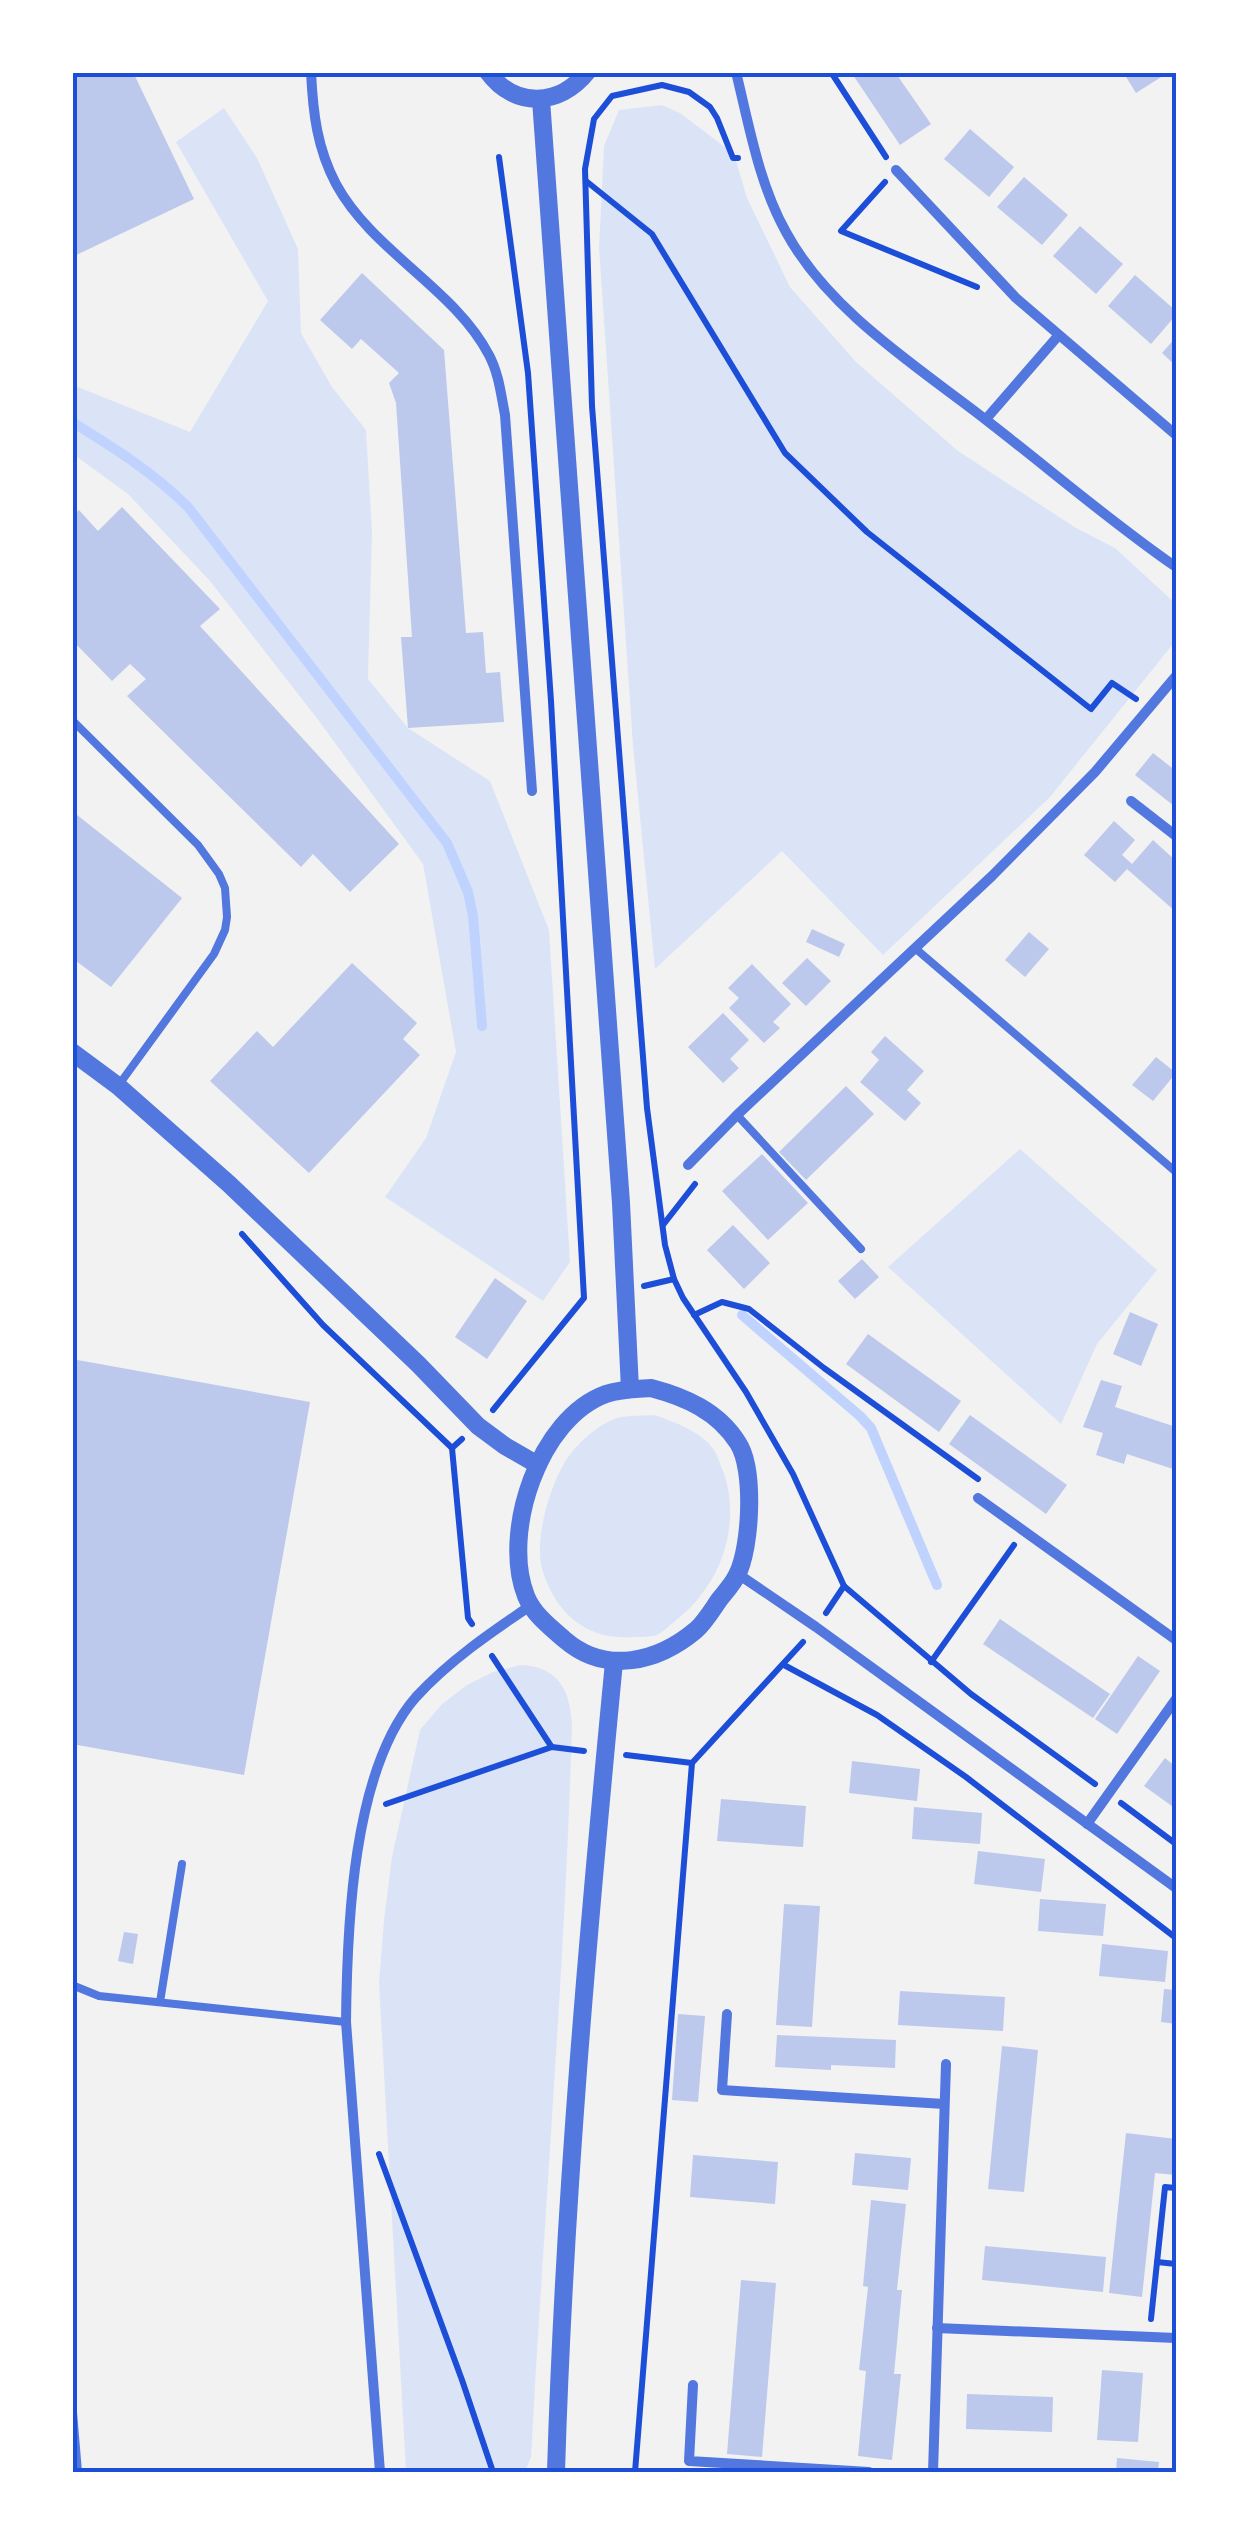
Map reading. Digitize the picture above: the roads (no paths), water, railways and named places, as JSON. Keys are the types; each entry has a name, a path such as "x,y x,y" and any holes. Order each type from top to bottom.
{"street":[{"path":"311,72 316,133 337,186 360,219 474,331 491,358 500,383 532,790"},
{"path":"488,72 508,92 541,100 574,88 587,72"},
{"path":"736,72 757,156 785,231 816,277 876,334 1176,568"},
{"path":"541,100 620,1183 630,1389"},
{"path":"896,170 1016,298 1176,435"},
{"path":"986,420 1058,336"},
{"path":"688,1165 1095,772 1176,676"},
{"path":"1131,801 1176,836"},
{"path":"72,1052 118,1086 229,1184 478,1426 538,1465"},
{"path":"651,1388 684,1397 713,1414 740,1444 750,1480 750,1520 738,1574 698,1628 645,1658 614,1662 575,1648 548,1626 530,1606 522,1586 519,1558 521,1520 538,1465 552,1437 578,1411 604,1395 651,1388"},
{"path":"978,1498 1176,1640"},
{"path":"738,1574 1176,1888"},
{"path":"380,2472 346,2022 348,1948 366,1810 386,1746 416,1697 481,1639 530,1606"},
{"path":"556,2472 560,2331 578,2046 614,1662"},
{"path":"1087,1824 1176,1699"},
{"path":"727,2014 722,2090 944,2104"},
{"path":"933,2472 946,2064"},
{"path":"937,2328 1176,2338"},
{"path":"694,2385 689,2462 869,2472"}],"lane":[{"path":"72,720 198,846 218,874 227,903 225,930 214,954 118,1086"},
{"path":"916,949 1176,1172"},
{"path":"737,1114 861,1250"},
{"path":"160,2002 182,1864"},
{"path":"72,1985 99,1996 346,2022"},
{"path":"72,2400 78,2472"}],"waterway":[{"path":"72,422 147,472 188,507 447,843 468,892 473,916 482,1026"},
{"path":"742,1315 871,1428 937,1585"}]}
